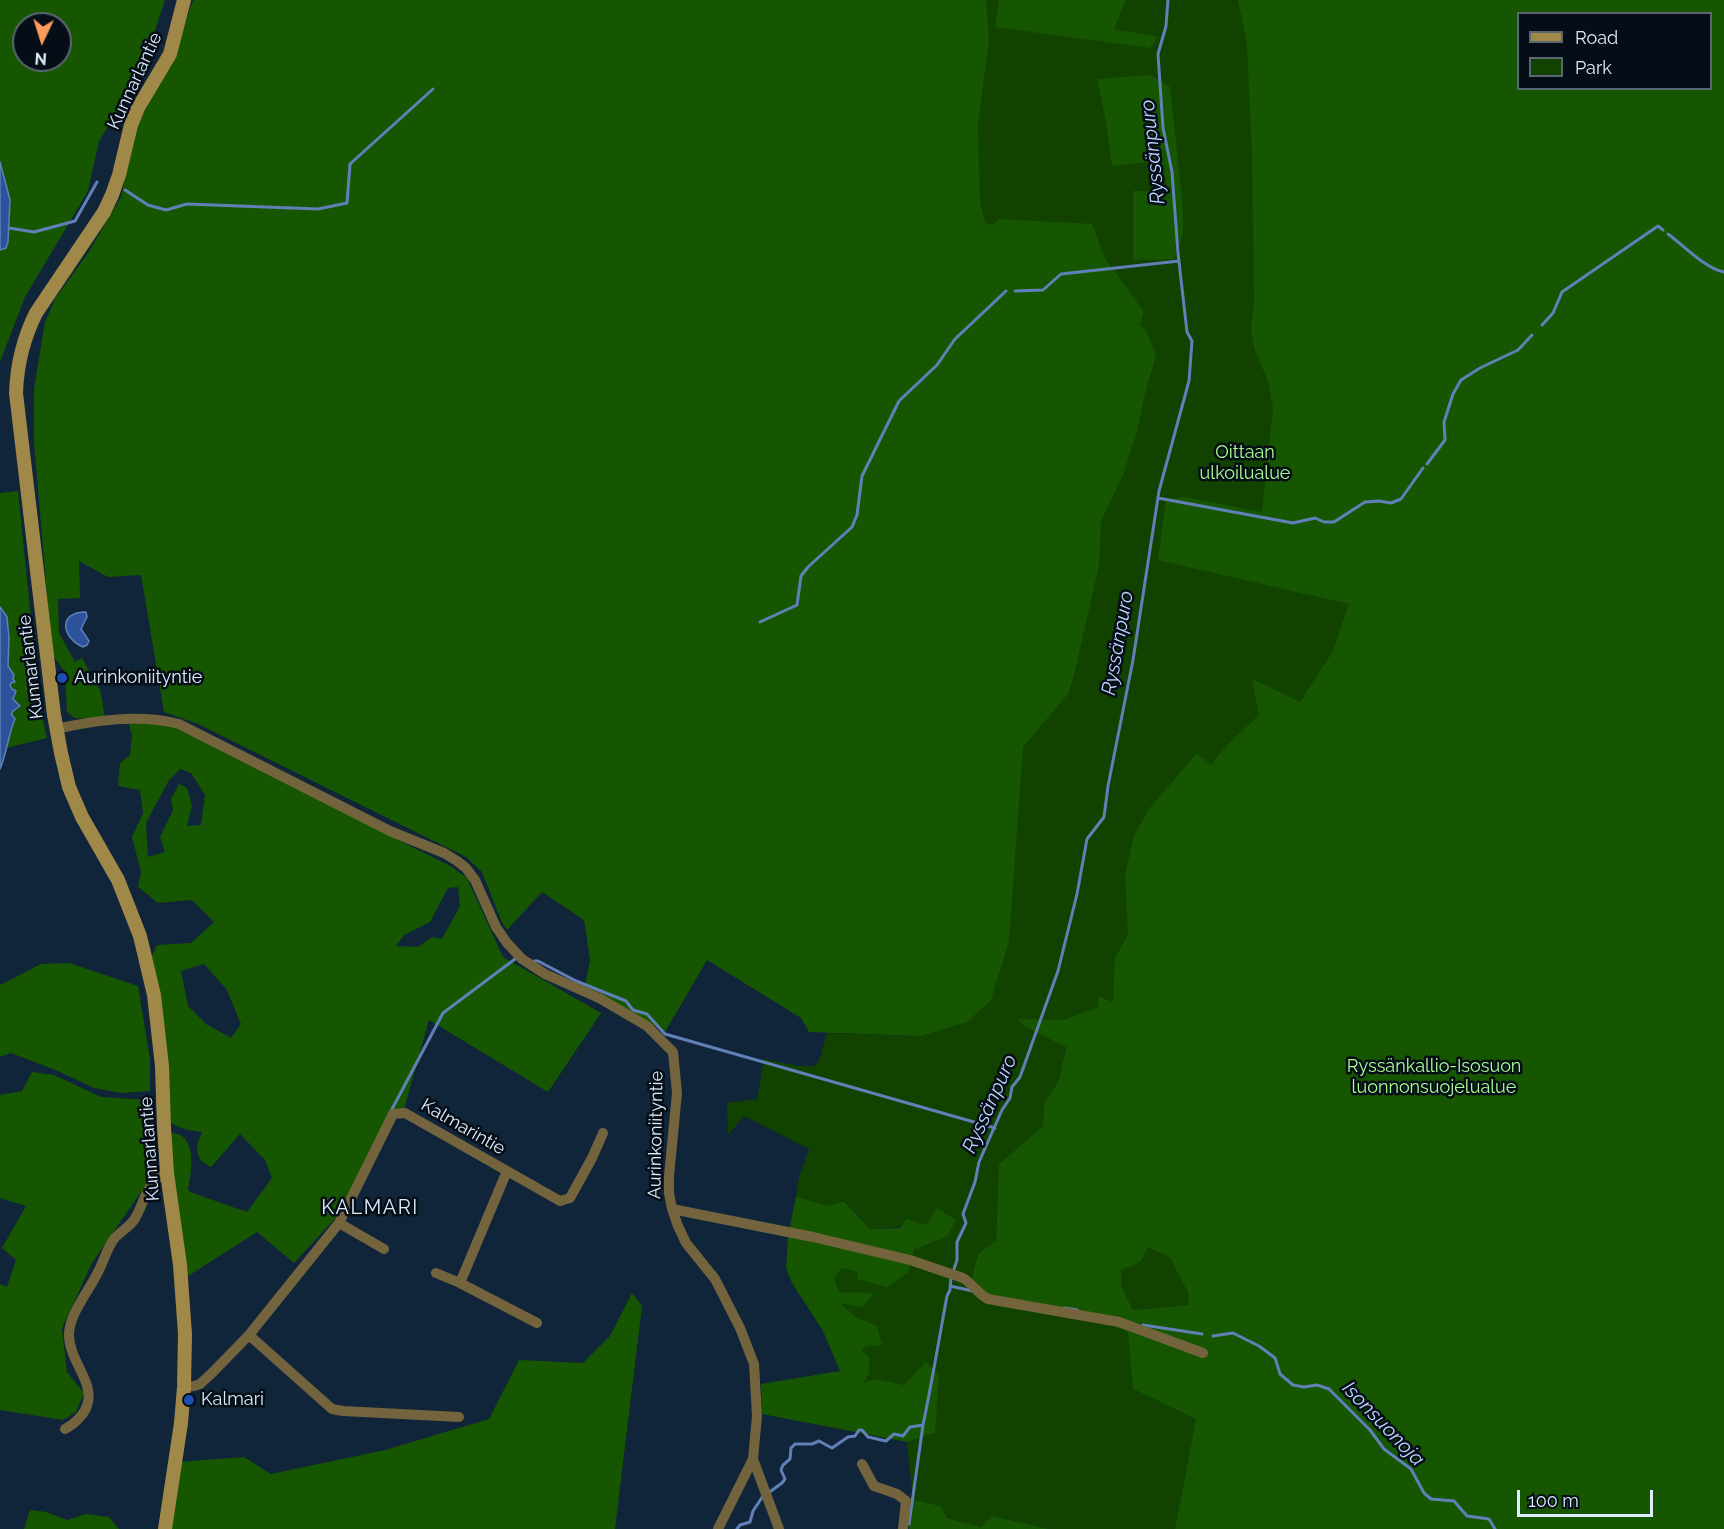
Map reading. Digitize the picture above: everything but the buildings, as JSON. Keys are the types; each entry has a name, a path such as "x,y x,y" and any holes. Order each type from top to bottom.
{"main road":[{"name":"Kunnarlantie","path":"165,1529 184,1387 185,1334 178,1245 167,1173 160,1038 154,995 140,936 118,880 82,817 64,769 56,729 16,393 18,363 27,334 36,313 104,212 112,195 131,125 138,108 170,54 184,0"}],"street":[{"name":"Aurinkoniityntie","path":"56,729 123,719 150,719 179,724 390,831 444,853 466,868 475,880 496,927 522,959 532,967 599,998 647,1026 673,1052 677,1093 669,1176 672,1209 686,1243 714,1280 740,1328 754,1364 757,1416 753,1459 779,1529"},
{"name":"Kalmarintie","path":"184,1387 200,1384 249,1335 339,1223 393,1114 405,1113 560,1201 570,1198 603,1133"},
{"path":"460,1283 507,1171"},
{"path":"65,1429 73,1425 83,1413 88,1405 89,1396 88,1387 72,1355 69,1343 69,1331 73,1317 114,1240 133,1221 153,1181 167,1173"},
{"path":"672,1209 813,1237 910,1260 963,1278 970,1282 981,1296 988,1299 1119,1322 1203,1353"},
{"path":"339,1223 384,1249"},
{"path":"436,1273 537,1323"},
{"path":"249,1335 332,1409 459,1417"},
{"path":"718,1529 753,1459"},
{"path":"862,1464 874,1486 897,1494 906,1501 903,1529"}],"green space":[{"path":"0,0 165,0 140,77 99,141 88,191 25,297 0,362 0,250 5,249 10,222 10,200 0,162"},
{"path":"194,0 986,0 989,40 978,124 980,201 985,223 993,225 1000,219 1092,224 1105,258 1144,312 1140,325 1147,332 1156,355 1137,432 1123,475 1101,521 1099,565 1068,694 1023,747 1009,941 991,1000 967,1022 920,1036 809,1032 801,1018 707,960 665,1032 585,986 590,960 584,920 542,892 507,930 482,872 466,857 198,724 164,712 141,575 108,577 79,561 80,598 58,599 59,633 75,662 82,658 101,692 105,719 74,718 67,712 65,672 52,654 34,442 34,389 45,322 55,299 88,253 121,197 136,127 175,55"},
{"name":"Oittaan ulkoilualue","path":"345,0 1724,0 1724,1529 1147,1038 1028,1028 1066,1046 1059,1080 1044,1104 1043,1126 999,1164 996,1242 978,1254 972,1278 911,1258 914,1250 948,1236 956,1220 938,1209 927,1225 870,1229 845,1201 828,1206 796,1196 799,1177 809,1149 744,1116 728,1135 727,1103 757,1099 764,1059 798,1066 815,1066 820,1058 827,1033 920,1036"},
{"path":"999,0 1126,0 1114,29 1158,37 1150,48 995,27"},
{"name":"Ryssänkallio-Isosuon luonnonsuojelualue","path":"1238,0 1724,0 1724,1529 1175,1529 1196,1419 1133,1389 1128,1332 1113,1326 991,1298 972,1278 978,1254 996,1241 999,1164 1043,1126 1044,1104 1059,1080 1066,1047 1024,1026 1018,1019 1064,1020 1098,1007 1099,997 1113,1002 1115,958 1128,935 1125,876 1134,836 1149,809 1197,753 1211,765 1228,744 1259,715 1252,679 1300,702 1333,651 1349,604 1158,560 1166,500 1184,497 1262,512 1273,408 1268,381 1254,348 1251,328 1254,301 1252,155 1247,44","holes":["1148,1247 1170,1258 1188,1292 1189,1305 1133,1310 1121,1285 1121,1270 1141,1262"]},
{"path":"1150,75 1170,87 1183,207 1183,234 1174,259 1133,260 1133,191 1168,190 1160,161 1112,166 1097,79"},
{"path":"18,491 34,647 33,661 37,695 47,738 6,748 15,719 12,712 19,708 13,699 15,690 10,685 13,679 8,666 7,617 0,607 0,493"},
{"path":"129,724 175,727 452,867 467,878 503,957 601,1013 548,1092 429,1020 404,1109 388,1114 342,1211 294,1263 257,1232 185,1278 168,1138 173,1133 181,1135 189,1147 191,1173 188,1189 190,1192 247,1212 272,1178 265,1160 240,1134 211,1167 199,1157 197,1148 202,1132 179,1127 167,1119 150,960 157,945 191,943 214,922 192,900 158,903 138,887 141,872 132,837 143,813 140,790 118,786 120,763 130,755 132,736","holes":["180,769 191,773 205,795 201,825 187,826 192,806 187,788 179,784 171,799 173,810 160,837 165,852 148,857 146,823 169,780","458,887 460,906 442,939 432,937 418,947 396,946 404,935 430,922 448,888","204,964 227,990 241,1024 231,1038 206,1024 188,1006 181,971"]},
{"path":"69,963 138,986 150,1059 150,1091 122,1093 94,1088 11,1053 0,1057 0,985 41,964"},
{"path":"32,1072 54,1075 101,1097 150,1100 156,1167 92,1263 62,1328 67,1372 84,1393 76,1412 63,1420 0,1410 0,1284 7,1287 16,1260 2,1248 26,1206 0,1198 0,1095 22,1091"},
{"path":"796,1196 828,1206 844,1201 870,1229 900,1228 907,1219 927,1225 937,1208 956,1220 948,1236 914,1250 908,1273 887,1287 857,1279 858,1272 842,1268 834,1278 839,1292 874,1294 862,1307 840,1303 854,1316 877,1326 882,1345 867,1346 861,1351 869,1357 869,1374 863,1383 876,1379 904,1385 926,1362 939,1376 935,1433 907,1442 762,1414 761,1384 840,1371 823,1331 792,1283 786,1268 788,1237"},
{"path":"1148,1247 1170,1258 1189,1292 1189,1305 1133,1310 1121,1285 1121,1269 1141,1262"},
{"path":"910,1264 1129,1332 1133,1389 1196,1419 1175,1529 1050,1529 993,1516 981,1527 947,1518 941,1506 913,1500 907,1442 935,1433 904,1385 876,1379 862,1384 869,1374 869,1358 861,1351 867,1346 878,1327 854,1316 839,1303 853,1294 839,1292 834,1278 842,1268 859,1272 857,1279"},
{"path":"632,1293 642,1306 615,1529 169,1529 179,1462 244,1457 271,1474 385,1450 489,1419 519,1360 583,1363 610,1336"},
{"path":"913,1500 941,1506 947,1518 981,1527 992,1516 1050,1529 909,1529"},
{"path":"30,1510 46,1512 67,1520 86,1514 109,1517 119,1529 24,1529"}],"water":[{"path":"0,162 10,200 8,242 6,248 0,250"},
{"path":"0,607 7,617 8,666 14,675 15,682 10,685 16,691 13,699 20,706 12,712 15,719 0,769"},
{"path":"86,612 87,617 81,629 89,641 83,647 71,638 66,626 70,616"}],"waterway":[{"name":"Ryssänpuro","path":"954,1269 957,1260 957,1242 966,1223 963,1214 975,1182 979,1162 1002,1110 1010,1098 1012,1087 1020,1077 1058,971 1077,894 1087,839 1104,817 1133,660 1159,491 1189,381 1192,341 1187,332 1172,172 1163,128 1158,54 1166,26 1168,0"},
{"path":"125,190 148,205 166,210 187,204 318,209 347,203 350,164 433,89"},
{"path":"9,228 34,232 75,221 97,182"},
{"path":"1542,325 1553,313 1562,292 1658,226 1663,230"},
{"path":"1668,234 1702,262 1724,272"},
{"path":"1015,291 1043,290 1061,274 1179,261"},
{"path":"760,622 797,605 801,576 852,527 857,515 862,476 899,401 937,365 955,339 1006,291"},
{"path":"1427,464 1445,440 1444,422 1453,394 1461,380 1518,350 1532,335"},
{"path":"1158,498 1293,523 1315,518 1324,522 1334,522 1365,502 1391,503 1401,499 1423,468"},
{"path":"391,1111 443,1013 515,959"},
{"path":"534,961 626,1001 633,1010 647,1014 665,1034 995,1128"},
{"name":"Ryssänpuro","path":"771,1491 785,1479 781,1470 790,1459 791,1448 795,1444 812,1444 819,1441 832,1448 848,1437 855,1436 859,1430 862,1430 868,1437 886,1441 894,1434 903,1436 910,1427 923,1425 951,1277"},
{"name":"Isonsuonoja","path":"950,1286 973,1291"},
{"name":"Isonsuonoja","path":"1064,1308 1077,1310"},
{"name":"Isonsuonoja","path":"1143,1325 1202,1334"},
{"name":"Isonsuonoja","path":"1213,1336 1233,1333 1259,1346 1275,1358 1280,1374 1293,1385 1304,1387 1317,1385 1329,1389 1370,1430 1384,1449 1411,1469 1424,1493 1431,1499 1454,1501 1467,1516 1489,1519 1495,1529"},
{"path":"909,1524 923,1425"},
{"name":"Ryssänpuro","path":"737,1529 740,1525 750,1522 753,1511 763,1496"}],"place":[{"name":"Aurinkoniityntie","path":"62,678"},
{"name":"Kalmari","path":"189,1400"}],"district":[{"name":"KALMARI","path":"370,1208"}]}
